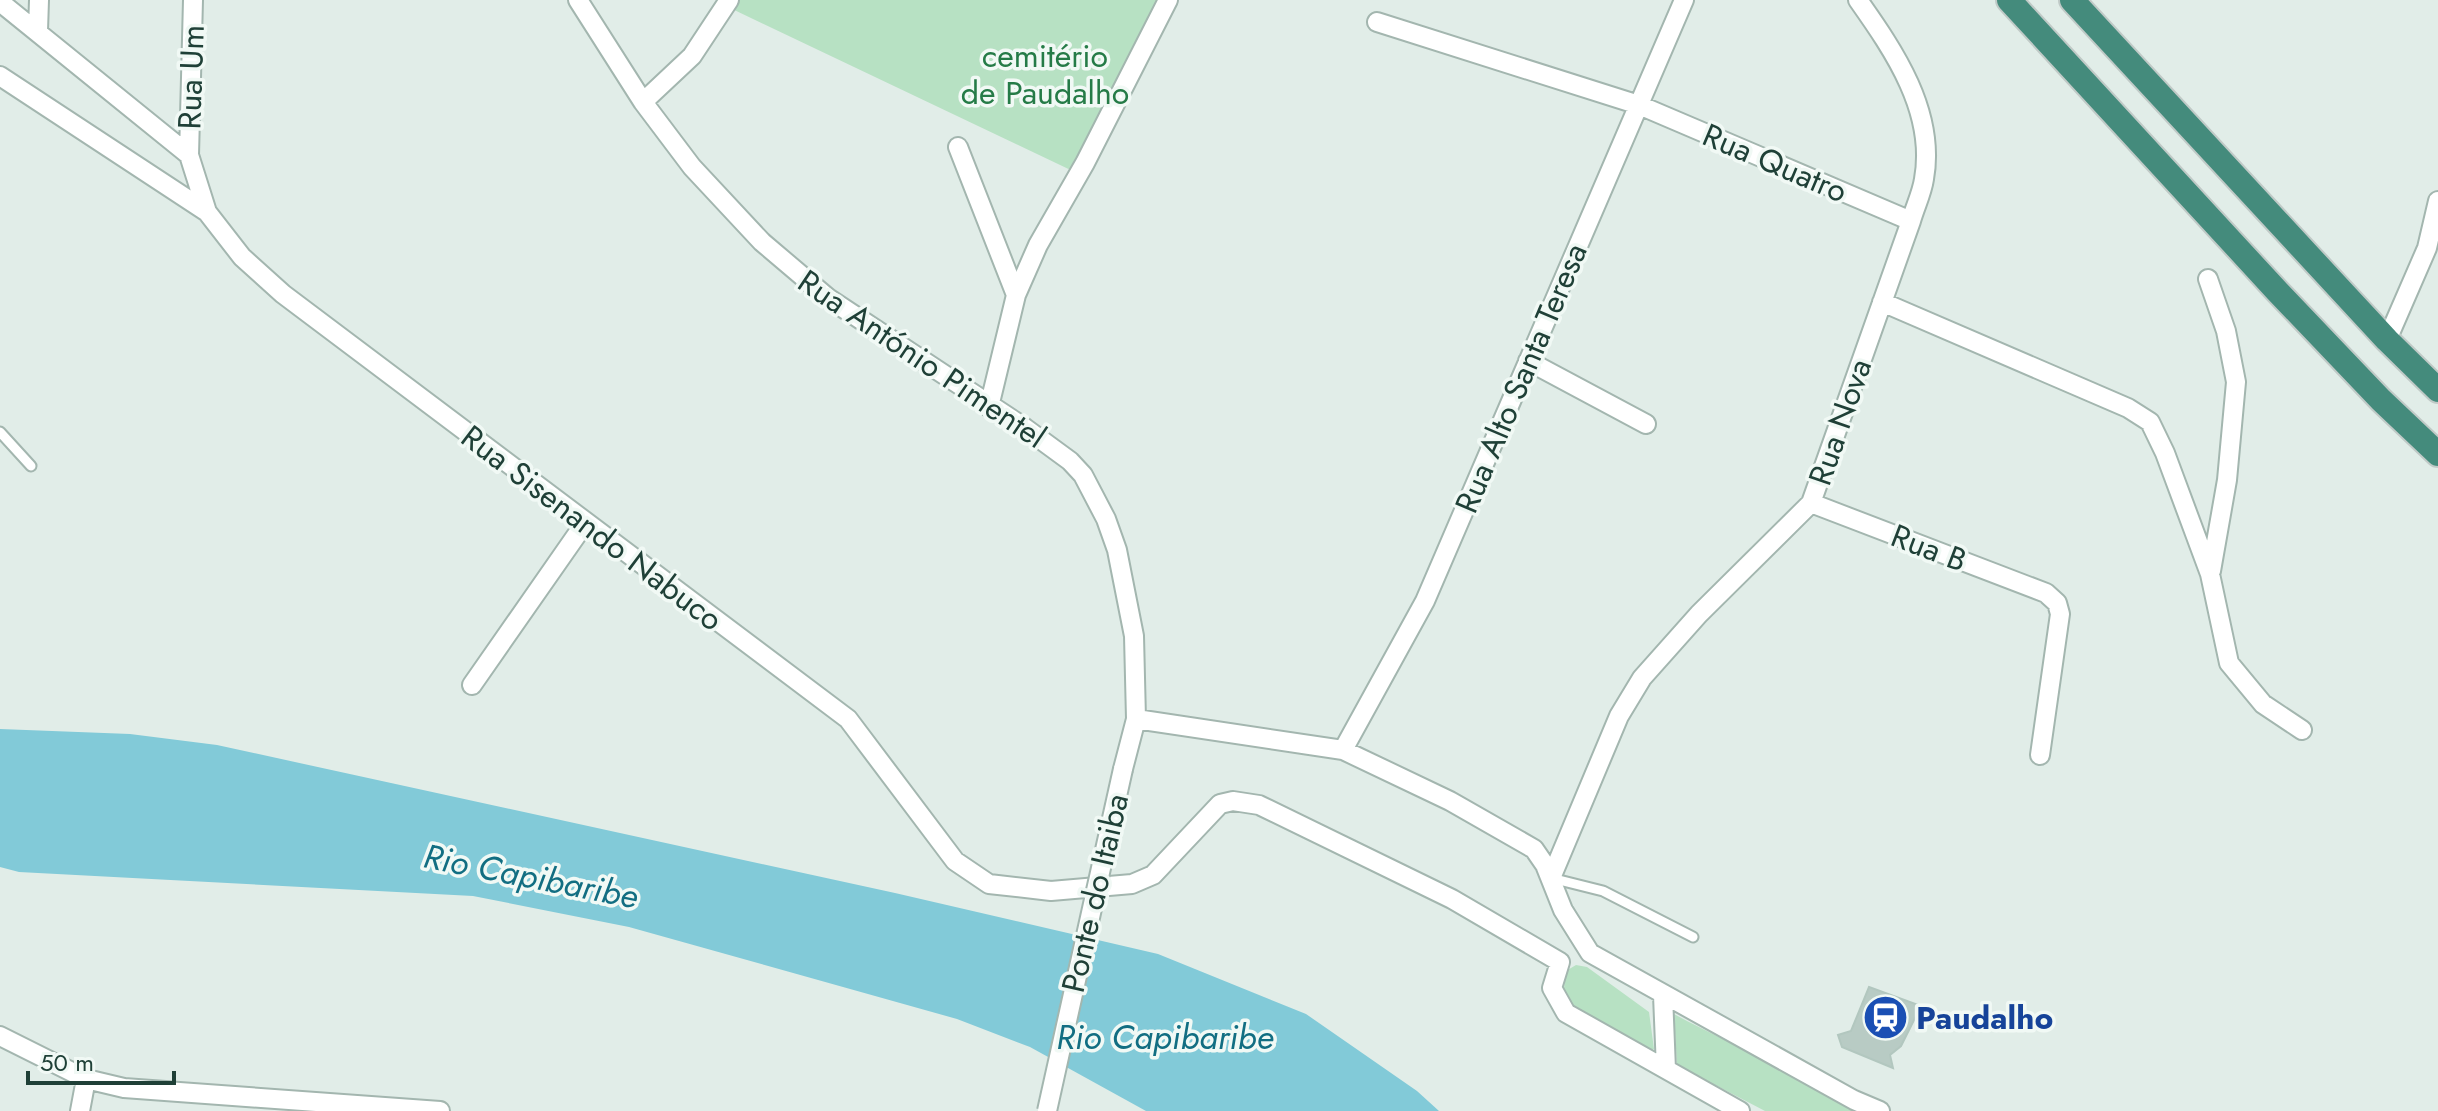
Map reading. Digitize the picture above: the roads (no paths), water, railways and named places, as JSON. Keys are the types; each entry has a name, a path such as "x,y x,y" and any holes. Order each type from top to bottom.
{"highway":[{"path":"2009,0 2277,291 2438,454"},
{"path":"2072,0 2387,340 2438,390"}],"street":[{"path":"38,31 39,0"},
{"name":"Rua Um","path":"189,155 193,0"},
{"name":"Rua António Pimentel","path":"578,0 643,102 732,213 792,270 1070,461 1083,475 1101,509 1125,579 1134,636 1136,719 1123,769"},
{"path":"643,102 692,56 729,0"},
{"path":"989,407 1016,295 1038,245 1085,163 1168,0"},
{"name":"Rua Alto Santa Teresa","path":"1343,750 1425,601 1684,0"},
{"name":"Rua Nova","path":"1551,878 1619,716 1642,678 1699,614 1811,503 1911,221 1925,178 1918,104 1904,71 1858,0"},
{"path":"0,2 189,155"},
{"name":"Rua Quatro","path":"1377,22 1639,105 1911,221"},
{"path":"0,76 207,212"},
{"path":"958,147 1016,295"},
{"name":"Rua Sisenando Nabuco","path":"189,155 207,212 242,257 283,294 848,719 955,861 989,884 1051,891 1132,884 1163,866 1220,804 1243,802 1289,817 1452,899 1560,962"},
{"path":"2387,340 2422,262 2438,201"},
{"path":"2208,279 2226,331 2236,382 2227,480 2210,574"},
{"path":"1882,302 2144,416 2154,427 2165,453 2210,574 2229,663 2263,704 2302,730"},
{"path":"1528,361 1646,424"},
{"name":"Rua B","path":"1811,503 2046,593 2057,603 2060,614 2040,755"},
{"path":"472,685 585,523"},
{"path":"1136,719 1343,750 1450,801 1523,842 1541,857 1563,910 1590,953 1851,1106 1880,1111"},
{"name":"Ponte do Itaiba","path":"1047,1111 1123,769"},
{"path":"1590,953 1580,953 1560,962 1552,982 1554,998 1569,1016 1740,1111"},
{"path":"1663,995 1666,1069"},
{"path":"0,1036 86,1079 124,1088 226,1104 440,1111"},
{"path":"80,1111 86,1079"}],"lane":[{"path":"0,432 31,466"},
{"path":"1551,878 1603,891 1693,937"}],"water":[{"name":"Rio Capibaribe","path":"0,729 130,734 217,745 895,893 1158,954 1306,1014 1417,1091 1439,1111 1146,1111 1030,1047 957,1019 629,927 473,896 19,872 0,867"}],"place":[{"name":"Paudalho","path":"1885,1018"}],"park label":[{"name":"cemitério de Paudalho","path":"1045,74"}]}
